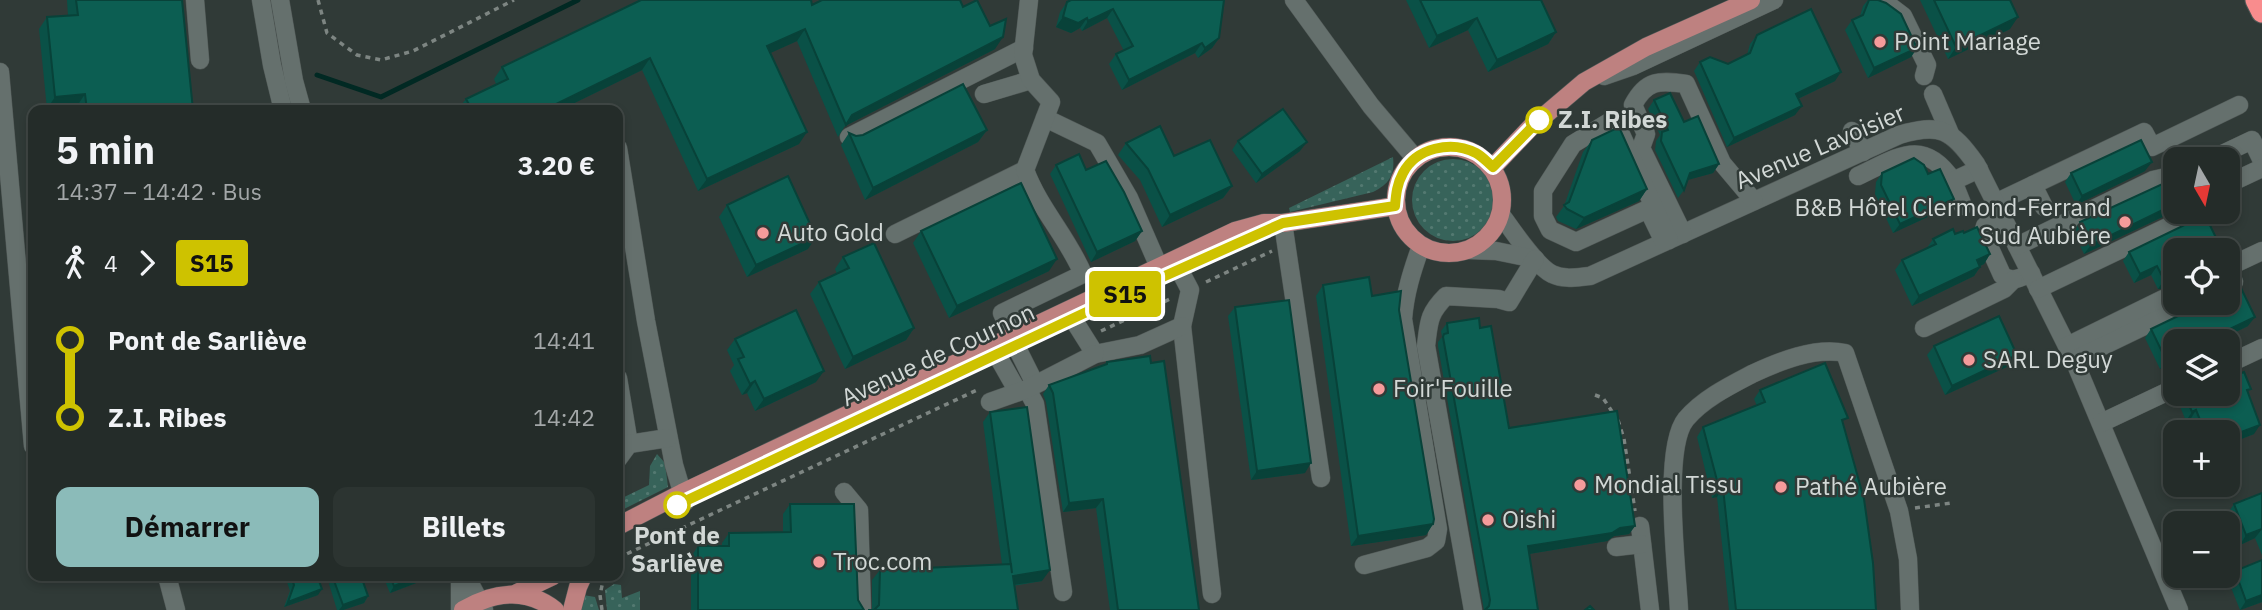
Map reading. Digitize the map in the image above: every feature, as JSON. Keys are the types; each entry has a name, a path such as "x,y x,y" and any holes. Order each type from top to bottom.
{"highway":[{"path":"2256,0 2262,12"}],"main road":[{"path":"1493,167 1531,127 1584,82 1646,47 1751,0"},
{"path":"1456,146 1477,153 1493,167 1503,191 1502,216 1489,237 1469,250 1445,254 1422,246 1404,229 1395,206 1396,188 1403,171 1415,158 1434,148 1456,146"},
{"name":"Avenue de Cournon","path":"623,533 683,497 1015,342 1235,231 1264,223 1283,223 1395,206"},
{"name":"Avenue de Cournon","path":"623,524 997,355 1015,342 1073,319 1283,223"},
{"path":"476,605 517,593 542,581"},
{"path":"572,610 581,581"},
{"path":"517,593 535,598 555,610"}],"street":[{"path":"195,0 200,60"},
{"path":"261,0 282,105"},
{"path":"271,0 292,105"},
{"path":"279,0 301,105"},
{"path":"1029,0 1023,55 1031,80 1048,110 1097,144 1129,198 1159,267"},
{"path":"1294,0 1371,106 1415,158"},
{"path":"1584,82 1633,66 1774,0"},
{"path":"1882,0 1903,16 1927,65 1924,76"},
{"path":"849,137 1024,48"},
{"path":"0,72 28,389"},
{"path":"984,94 1031,80"},
{"path":"1672,238 1641,148 1646,134 1633,105 1641,90 1663,81 1686,84 1722,163 1754,201"},
{"path":"1933,94 1951,136 1963,145 1979,169 2070,353 2179,610"},
{"path":"2172,224 2034,281 2007,279 1983,233 1998,209 2033,185 2144,132 2152,147 2239,106"},
{"path":"1048,110 1025,170 1034,195 1075,256 1083,274 1002,313 1015,342 1034,404 1063,592"},
{"path":"1614,120 1672,238 1648,209 1576,242 1550,230 1543,216 1543,191 1573,144 1614,120"},
{"name":"Avenue Lavoisier","path":"1502,216 1535,259 1551,274 1569,278 1590,276 1899,135 1921,129 1938,129 1951,136"},
{"path":"1853,131 1863,152"},
{"path":"2237,147 2252,140 2262,161"},
{"path":"1858,176 1902,155 1915,154 1936,160 1952,181 1963,206"},
{"path":"2240,178 2262,168"},
{"path":"1952,181 1979,169"},
{"path":"895,234 1025,170"},
{"path":"2017,246 2153,180 2163,178"},
{"path":"623,179 668,438 683,497"},
{"path":"2033,185 2044,207"},
{"path":"1283,223 1321,478"},
{"path":"1364,565 1427,548 1436,541 1438,529 1403,319 1410,275 1422,246"},
{"name":"Avenue Lavoisier","path":"1469,250 1496,251 1535,259"},
{"path":"2240,270 2262,251"},
{"path":"1474,610 1426,346 1428,326 1433,309 1446,296 1509,302 1535,259"},
{"path":"1179,269 1190,289 1182,326 1212,594"},
{"path":"1924,328 2004,289 2013,280"},
{"path":"2070,353 2163,299"},
{"path":"2070,353 2163,315"},
{"path":"1073,319 1095,354"},
{"path":"990,402 1027,388 1095,354 1140,345 1182,326"},
{"path":"2240,358 2262,348"},
{"path":"1679,610 1672,475 1679,434 1685,420 1724,388 1764,369 1827,349 1844,353 1899,511 1908,559 1910,610"},
{"path":"997,355 1027,388"},
{"path":"2101,423 2163,394"},
{"path":"623,408 629,444"},
{"path":"623,452 629,444 668,438"},
{"path":"844,492 859,510 862,610"},
{"path":"1616,547 1641,535 1650,610"},
{"path":"168,581 176,610"},
{"path":"463,581 476,605"},
{"path":"468,581 476,605"},
{"path":"474,581 476,605"}],"path":[{"path":"318,0 327,33 357,55 381,60 413,51 514,0"},
{"path":"1595,395 1604,398 1620,424 1641,535"},
{"path":"1899,511 1951,503"},
{"path":"602,610 600,595 603,581"}],"green space":[{"path":"1393,157 1390,178 1373,192 1290,212 1289,208"},
{"path":"1445,159 1461,159 1476,166 1487,177 1494,192 1491,216 1482,229 1461,241 1445,241 1430,234 1419,223 1412,208 1412,192 1419,177 1430,166"},
{"path":"657,454 665,463 668,487 623,510 623,498 649,485 650,466"},
{"path":"614,584 621,585 622,598 640,591 640,610 607,610 605,590"},
{"path":"583,595 595,597 599,610 580,610"}],"building":[{"path":"76,0 182,0 192,105 86,105 85,94 55,97 47,17 78,15"},
{"path":"641,0 811,0 812,5 822,0 960,0 963,7 977,0 990,26 1006,19 1003,37 852,115 846,125 805,29 767,46 807,132 707,179 650,58 554,105 469,105 466,99 508,79 502,67"},
{"path":"1224,0 1219,38 1205,48 1202,43 1129,80 1116,54 1133,46 1113,9 1078,23 1063,17 1067,2"},
{"path":"1420,0 1541,0 1556,32 1497,60 1477,18 1437,36"},
{"name":"Point Mariage","path":"1869,0 1886,3 1901,14 1917,48 1874,68 1852,20 1863,15"},
{"path":"1934,0 2010,0 2018,17 1956,47"},
{"path":"1811,9 1841,72 1796,94 1802,106 1734,138 1700,62 1710,57 1728,64 1750,53 1757,35"},
{"path":"963,84 987,130 873,188 849,133 863,135"},
{"path":"1670,93 1684,122 1698,116 1719,164 1690,173 1684,190 1661,141 1662,132 1668,130 1654,100"},
{"path":"1283,109 1307,142 1262,174 1238,141"},
{"path":"1160,126 1174,156 1210,140 1232,186 1170,215 1148,169 1126,143"},
{"path":"1619,127 1647,189 1584,218 1564,205 1569,202 1592,140"},
{"path":"2141,140 2152,162 2082,196 2071,173"},
{"path":"1079,154 1086,170 1106,161 1142,231 1097,252 1056,165"},
{"path":"1914,158 1924,165 1928,174 1940,169 1954,199 1900,224 1881,185 1882,173"},
{"name":"Auto Gold","path":"788,176 816,237 756,265 727,205"},
{"path":"1021,183 1057,259 957,306 921,231"},
{"path":"2163,184 2163,210 2091,245 2080,222"},
{"path":"2187,224 2209,224 2216,238 2163,238 2163,278 2157,266 2140,274 2129,252"},
{"path":"1977,227 1990,254 1977,260 1980,267 1919,296 1902,260 1936,244 1933,239 1953,229 1955,234"},
{"path":"874,243 914,328 853,357 819,282 849,268 843,257"},
{"path":"1369,277 1372,296 1401,291 1399,310 1434,519 1433,524 1358,536 1323,285"},
{"path":"2240,286 2255,317 2230,329 2163,329 2163,354 2151,329 2180,315 2240,315"},
{"path":"1289,300 1311,463 1257,471 1235,307"},
{"path":"796,310 824,371 764,399 755,381 750,384 738,359 744,357 735,339"},
{"name":"SARL Deguy","path":"1999,316 2017,355 1952,386 1934,346"},
{"path":"1479,318 1480,328 1491,326 1509,428 1617,411 1635,526 1620,528 1612,533 1528,546 1538,610 1485,610 1490,600 1443,337 1448,333 1447,323"},
{"path":"1150,356 1151,363 1164,361 1199,610 1118,610 1103,499 1069,503 1053,393 1049,385 1107,362"},
{"name":"Pathé Aubière","path":"1825,363 1848,418 1842,420 1864,499 1876,610 1736,610 1723,488 1719,488 1703,427 1765,402 1760,390"},
{"path":"2244,372 2251,389 2247,390 2260,425 2240,432 2240,420 2200,420 2196,410 2192,412 2190,406 2240,406 2240,374"},
{"path":"1027,407 1050,570 1013,576 1018,610 874,610 879,605 880,570 1011,564 990,412"},
{"path":"2262,493 2262,529 2246,535 2240,511 2237,511 2234,504"},
{"path":"790,504 854,504 858,600 864,610 698,610 698,546 729,546 729,533 791,532"},
{"path":"2262,560 2262,595 2246,601 2240,585 2240,569"},
{"path":"293,581 319,581 322,589 288,602 294,585"},
{"path":"334,581 363,581 368,596 343,605"},
{"path":"392,581 407,581 394,586"}],"waterway":[{"path":"317,75 381,97 578,0"}],"bus line":[{"name":"S15","path":"677,505 1129,292 1283,223 1395,206 1396,188 1403,171 1415,158 1434,148 1456,146 1477,153 1493,167 1539,120"}],"place":[{"name":"Point Mariage","path":"1880,42"},
{"name":"Z.I. Ribes","path":"1539,120"},
{"name":"B&B Hôtel Clermond-Ferrand Sud Aubière","path":"2125,222"},
{"name":"Auto Gold","path":"763,233"},
{"name":"SARL Deguy","path":"1969,360"},
{"name":"Foir'Fouille","path":"1379,389"},
{"name":"Mondial Tissu","path":"1580,485"},
{"name":"Pathé Aubière","path":"1781,487"},
{"name":"Pont de Sarliève","path":"677,505"},
{"name":"Oishi","path":"1488,520"},
{"name":"Troc.com","path":"819,562"}]}
